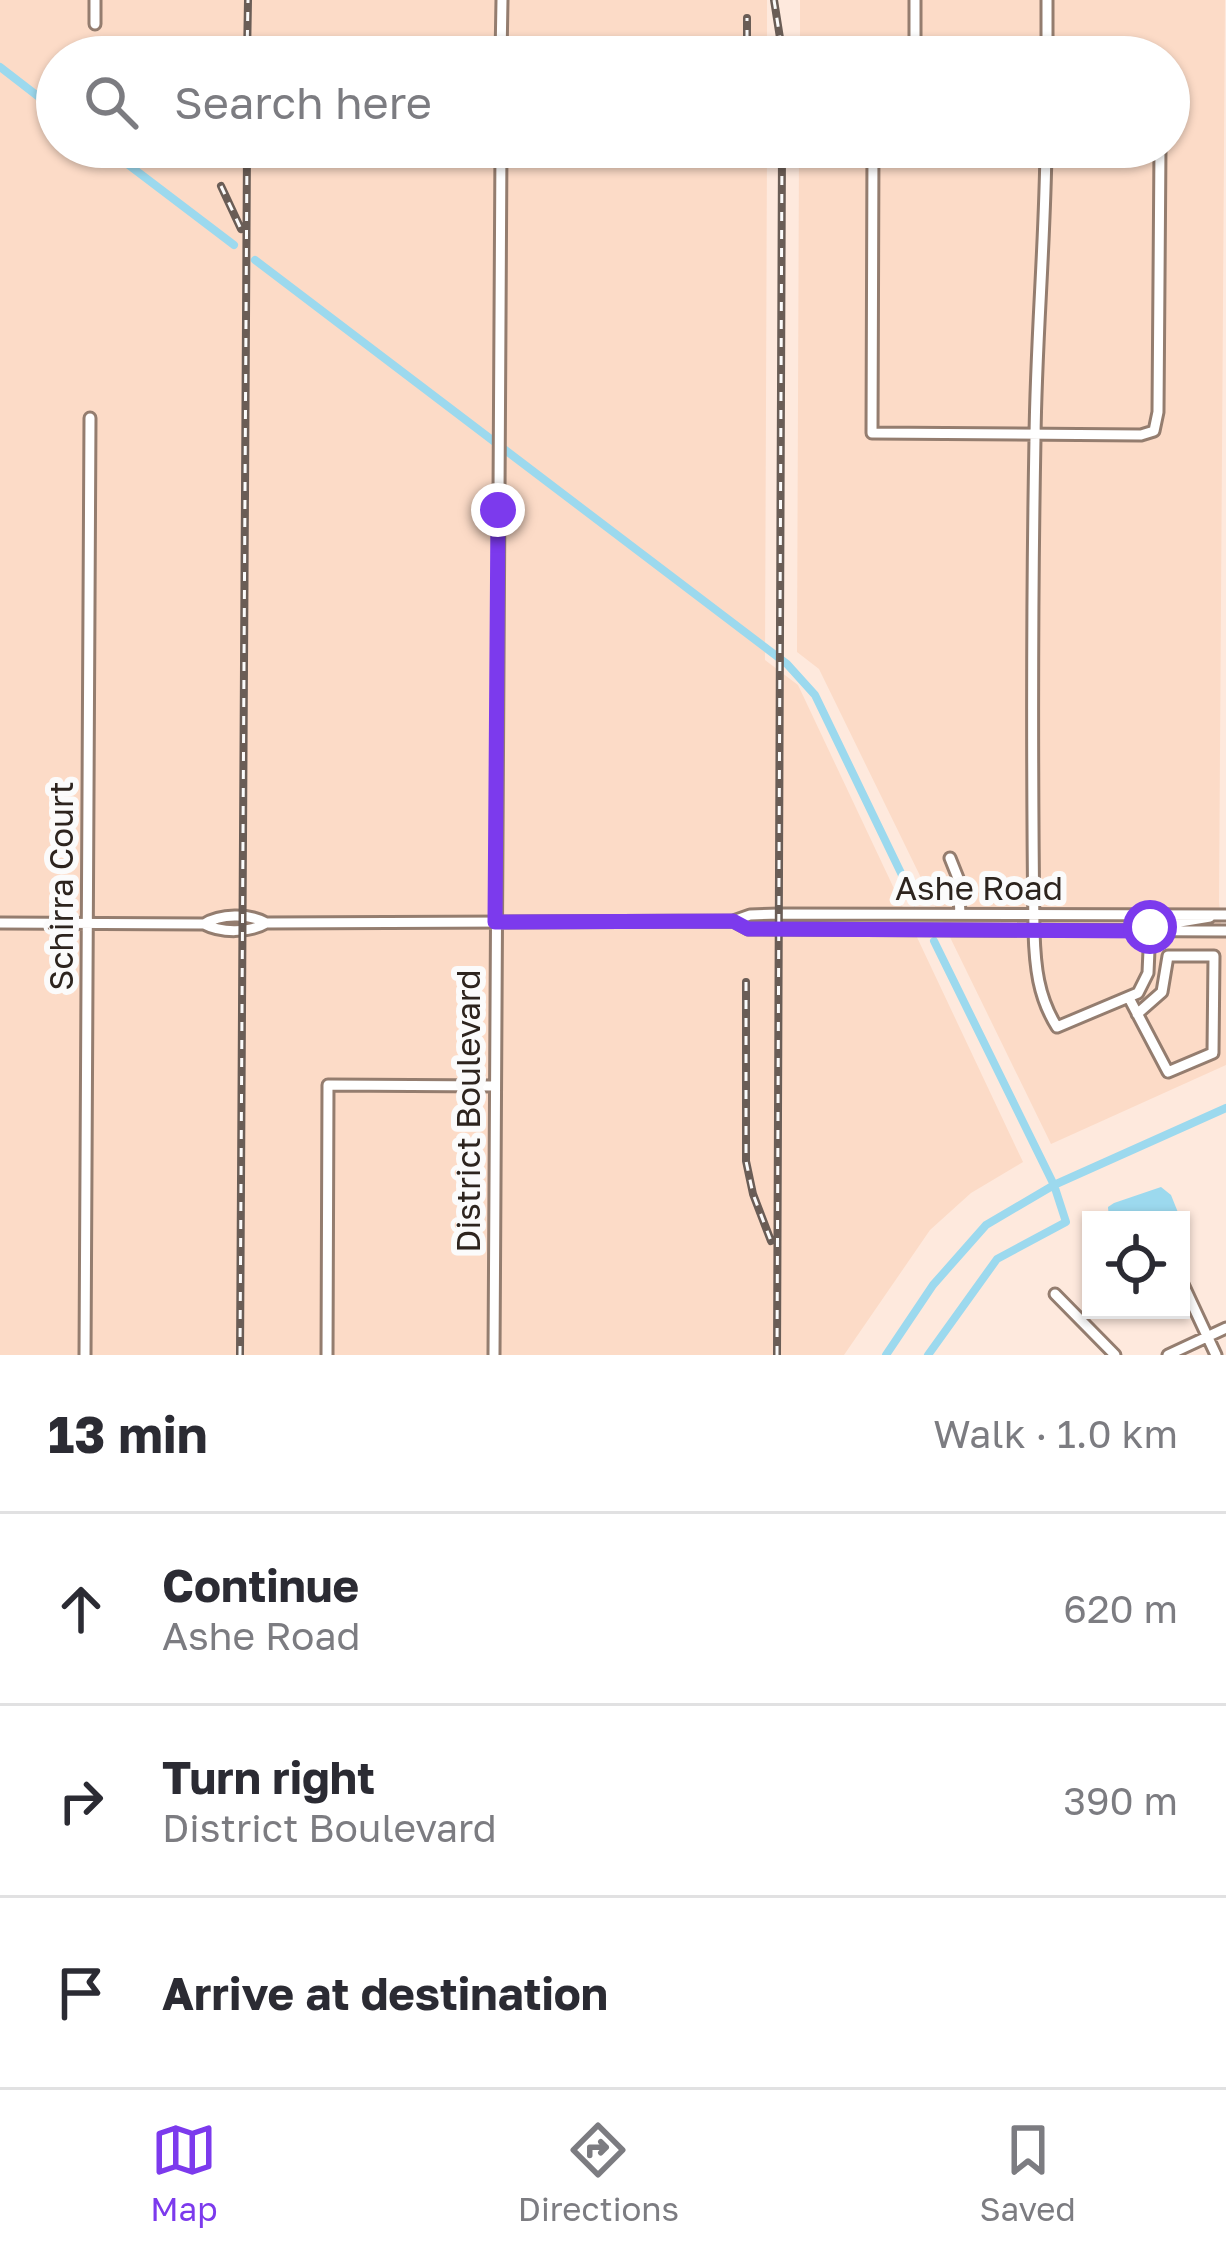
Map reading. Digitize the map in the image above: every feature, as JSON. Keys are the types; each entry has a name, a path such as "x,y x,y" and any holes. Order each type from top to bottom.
{"street":[{"path":"95,0 95,24"},
{"path":"501,36 502,0"},
{"path":"915,0 915,36"},
{"path":"1046,36 1047,0"},
{"name":"District Boulevard","path":"494,1355 501,168"},
{"path":"873,168 872,433 1034,435 1154,431 1160,168"},
{"path":"1046,168 1034,435 1034,964 1043,1006 1057,1028 1129,998 1145,983 1149,931 1159,923 1221,915"},
{"name":"Schirra Court","path":"85,1355 90,418"},
{"path":"950,858 958,878 959,914"},
{"name":"Ashe Road","path":"0,923 204,924 241,930 266,923 733,921 750,915 1221,915"},
{"name":"Ashe Road","path":"733,921 748,929 1226,931"},
{"path":"1129,998 1137,1014 1168,1072 1214,1052 1214,956 1168,956 1162,992 1137,1014"},
{"path":"327,1355 328,1085 494,1086"},
{"path":"1054,1294 1115,1355"},
{"path":"1190,1299 1216,1355"},
{"path":"1168,1355 1226,1328"}],"shaded area":[{"path":"0,0 767,0 767,36 36,36 36,168 767,168 765,660 798,685 1023,1162 971,1193 930,1230 844,1355 0,1355"},
{"path":"800,0 1225,0 1219,902 1221,924 1226,925 1226,1065 1051,1144 819,669 797,652 799,168 1190,168 1190,36 800,36"}],"water":[{"path":"1161,1187 1171,1195 1177,1211 1108,1211 1114,1203"}],"waterway":[{"path":"0,67 36,95"},
{"path":"133,168 234,245"},
{"path":"255,260 787,664 815,695 915,902"},
{"path":"928,1355 997,1259 1066,1222 1054,1185 934,941"},
{"path":"886,1355 933,1285 986,1225 1054,1185 1226,1108"}],"railway":[{"path":"247,36 248,0"},
{"path":"774,0 780,36"},
{"path":"747,18 747,36"},
{"path":"240,1355 247,168"},
{"path":"777,1355 782,168"},
{"path":"221,186 241,229"},
{"path":"746,982 746,1161 771,1241"}],"route":[{"path":"498,510 495,922 733,921 748,929 922,931 1149,931 1150,927"}]}
